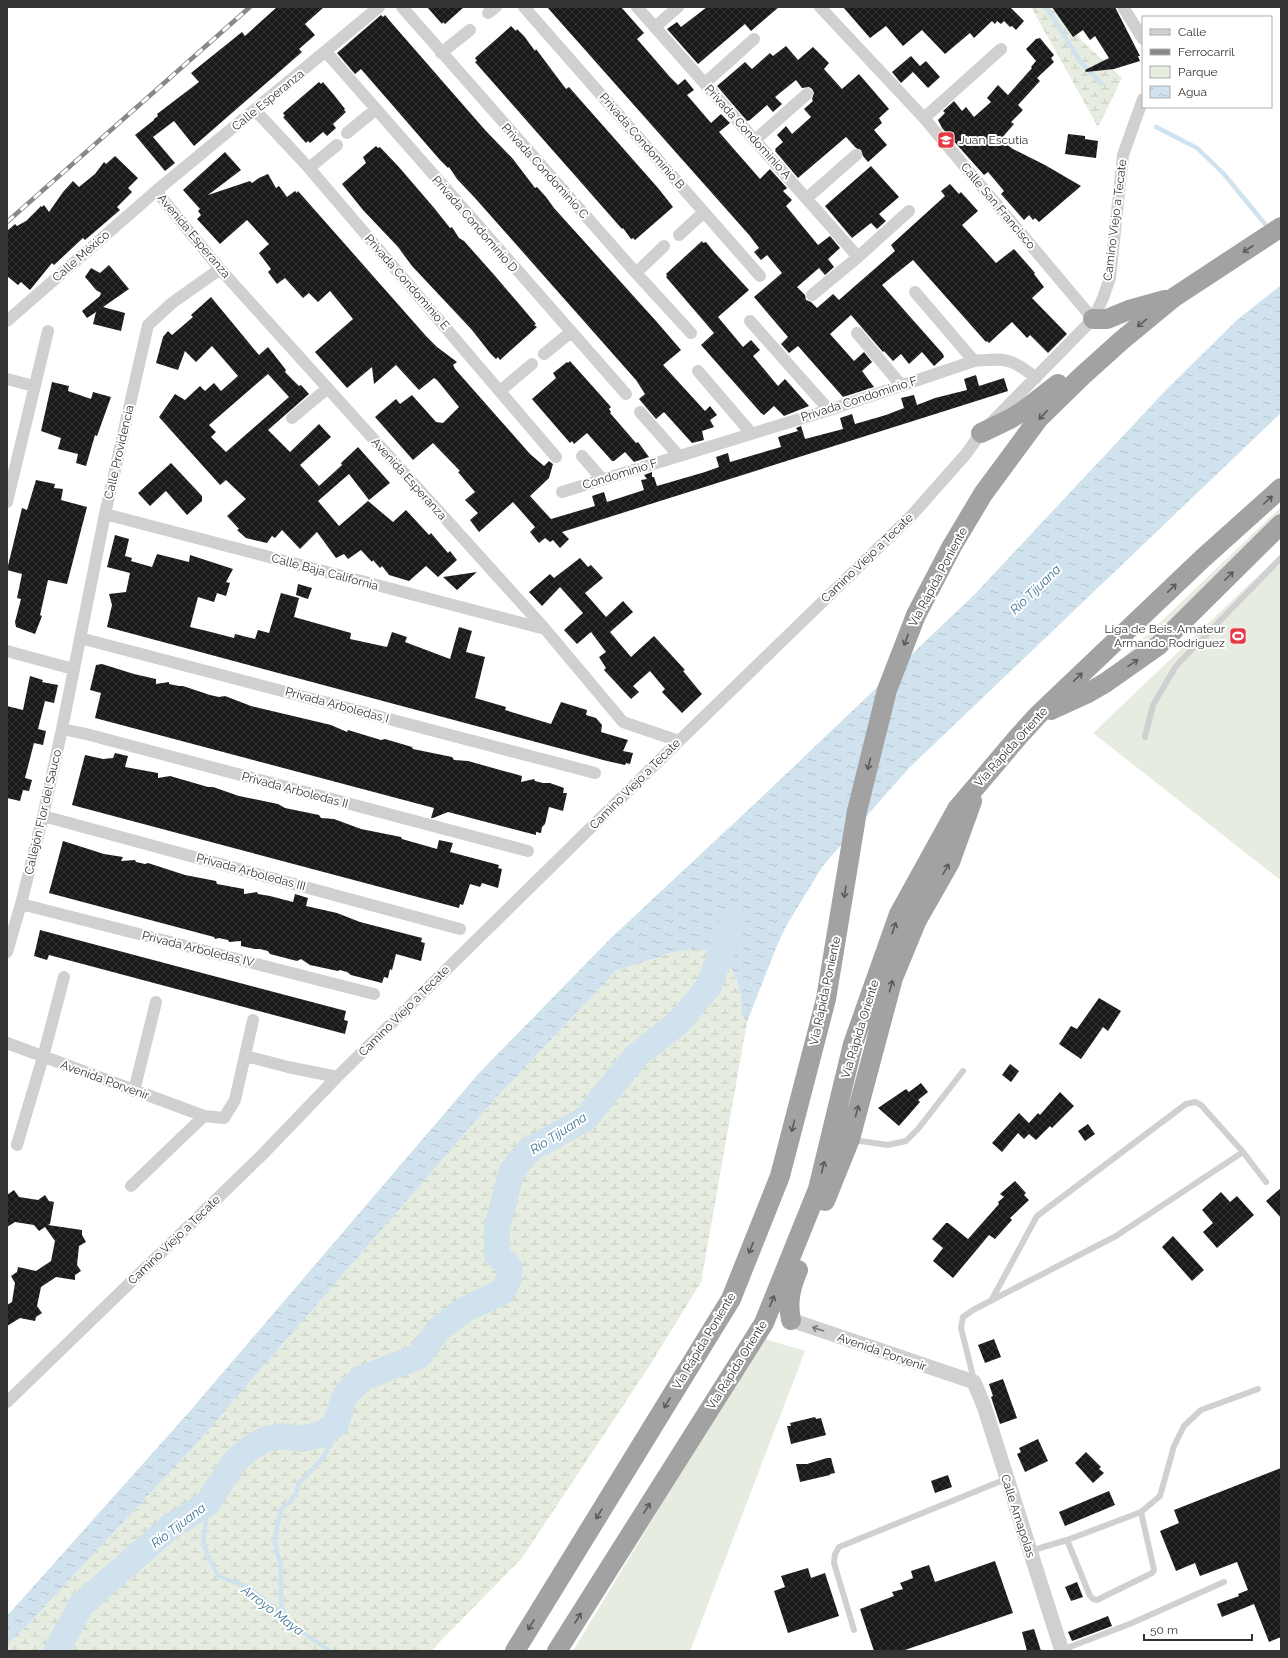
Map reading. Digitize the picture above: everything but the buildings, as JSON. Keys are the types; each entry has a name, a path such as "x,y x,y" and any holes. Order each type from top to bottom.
{"highway":[{"path":"981,433 1010,419 1026,409 1081,366 1122,340 1173,298 1281,228"},
{"path":"1093,319 1107,318 1129,310 1173,298"},
{"name":"Vía Rápida Poniente","path":"515,1651 731,1298 780,1176 826,999 840,922 857,811 887,690 916,615 952,546 983,494 1039,418 1122,340"},
{"name":"Vía Rápida Oriente","path":"557,1651 764,1323 818,1189 853,1044 898,914 957,809 1038,715 1202,559 1281,488"},
{"path":"1038,715 1079,697 1105,683 1159,645 1278,529"},
{"path":"791,1320 788,1308 792,1286 850,1139 893,978 916,920 950,862 979,783"}],"street":[{"name":"Calle Esperanza","path":"156,191 379,7"},
{"name":"Privada Condominio C","path":"402,7 636,273 691,333"},
{"name":"Privada Condominio B","path":"524,7 760,276"},
{"name":"Privada Condominio A","path":"637,7 858,257"},
{"path":"655,27 678,7"},
{"name":"Calle San Francisco","path":"820,7 924,118 1093,319"},
{"path":"1123,7 1142,37"},
{"path":"441,53 470,30"},
{"path":"704,83 754,39"},
{"path":"924,118 1002,49"},
{"name":"Privada Condominio D","path":"326,52 375,110 626,394"},
{"path":"755,140 807,94"},
{"name":"Camino Viejo a Tecate","path":"7,1402 262,1155 337,1077 679,741 912,515 966,454 981,433 1093,319 1110,278 1123,154 1142,102"},
{"name":"Privada Condominio E","path":"255,110 309,168 556,457"},
{"path":"347,133 375,110"},
{"path":"309,168 337,145"},
{"path":"807,198 856,155"},
{"name":"Avenida Esperanza","path":"156,191 220,268 545,629 623,722 679,741"},
{"name":"Calle México","path":"7,322 156,191"},
{"path":"812,295 858,257 909,211"},
{"path":"679,235 704,212"},
{"path":"636,273 664,246"},
{"name":"Calle Providencia","path":"74,670 105,514 148,325 172,303 220,268"},
{"path":"915,292 974,361"},
{"path":"750,321 829,410"},
{"path":"7,502 9,483 48,331"},
{"path":"544,354 571,332"},
{"path":"857,333 902,386"},
{"name":"Privada Condominio F","path":"679,456 829,410 974,361 999,359 1012,361 1036,378"},
{"path":"500,391 532,364"},
{"path":"698,371 751,433"},
{"path":"7,379 34,386"},
{"path":"292,418 328,388"},
{"path":"640,412 679,456"},
{"path":"582,456 602,479"},
{"name":"Condominio F","path":"562,492 679,456"},
{"name":"Calle Baja California","path":"105,514 545,629"},
{"name":"Privada Arboledas I","path":"80,638 595,773"},
{"path":"7,651 74,670"},
{"name":"Callejón Flor del Sauco","path":"7,952 21,904 43,816 74,670"},
{"name":"Privada Arboledas II","path":"62,730 86,734 528,851"},
{"name":"Privada Arboledas III","path":"43,816 460,929"},
{"name":"Privada Arboledas IV","path":"21,904 374,994"},
{"path":"18,1145 64,977"},
{"path":"134,1091 156,1002"},
{"path":"253,1020 246,1056 288,1067 337,1077"},
{"name":"Avenida Porvenir","path":"7,1043 204,1116 224,1118 235,1100 246,1056"},
{"path":"131,1186 204,1116"},
{"name":"Avenida Porvenir","path":"791,1320 958,1378 974,1382"},
{"name":"Calle Amapolas","path":"974,1382 984,1406 1062,1651"}],"lane":[{"path":"1145,737 1152,704 1176,666 1281,558"},
{"path":"850,1139 888,1145 906,1141 963,1071"},
{"path":"991,1301 1037,1216 1186,1104 1195,1102 1201,1105 1243,1152 1266,1182"},
{"path":"974,1382 961,1328 963,1317 1116,1236 1243,1152"},
{"path":"1030,1551 1067,1540 1141,1512 1160,1496 1174,1446 1184,1426 1201,1410 1258,1389"},
{"path":"854,1630 834,1563 835,1554 839,1546 1006,1479"},
{"path":"1067,1540 1090,1596 1097,1600 1152,1573 1154,1570 1141,1512"},
{"path":"1062,1651 1132,1623 1224,1582"}],"green space":[{"path":"1031,7 1059,7 1081,40 1122,78 1098,127"},
{"path":"1281,507 1281,514 1145,645 1104,676"},
{"name":"Liga de Beis. Amateur Armando Rodriguez","path":"1281,554 1281,878 1279,879 1093,733"},
{"path":"693,949 720,953 727,962 737,981 741,996 742,1011 747,1022 701,1282 650,1365 522,1558 431,1651 7,1651 7,1644 21,1632 198,1442 493,1101 616,971 670,953"},
{"path":"762,1338 805,1351 690,1651 573,1651"}],"water":[{"path":"1281,285 1281,413 909,768 848,837 822,867 785,928 747,1022 742,1011 741,996 737,980 730,966 720,953 693,949 670,953 616,971 493,1101 198,1442 21,1632 7,1644 7,1616 190,1411 480,1072 611,938 976,593 1165,391 1237,320"}],"waterway":[{"path":"1044,7 1049,11 1080,61 1102,84"},
{"path":"1156,127 1197,148 1223,173 1265,224"},
{"name":"Río Tijuana","path":"56,1651 82,1604 170,1527 208,1503 235,1461 250,1448 266,1439 283,1436 301,1439 322,1434 336,1424 344,1397 361,1379 419,1356 438,1330 464,1310 502,1292 509,1279 509,1267 497,1254 497,1227 512,1171 529,1150 585,1119 637,1055 678,1023 709,986 733,919"},
{"path":"289,1623 282,1608 281,1565 275,1541 278,1521 282,1508 292,1500 299,1483 322,1459 331,1444 336,1424"},
{"name":"Arroyo Maya","path":"208,1503 203,1544 218,1576 248,1587 267,1602 289,1623 330,1651"}],"railway":[{"path":"7,222 250,7"}],"place":[{"name":"Juan Escutia","path":"946,140"},
{"name":"Liga de Beis. Amateur Armando Rodriguez","path":"1238,636"}]}
